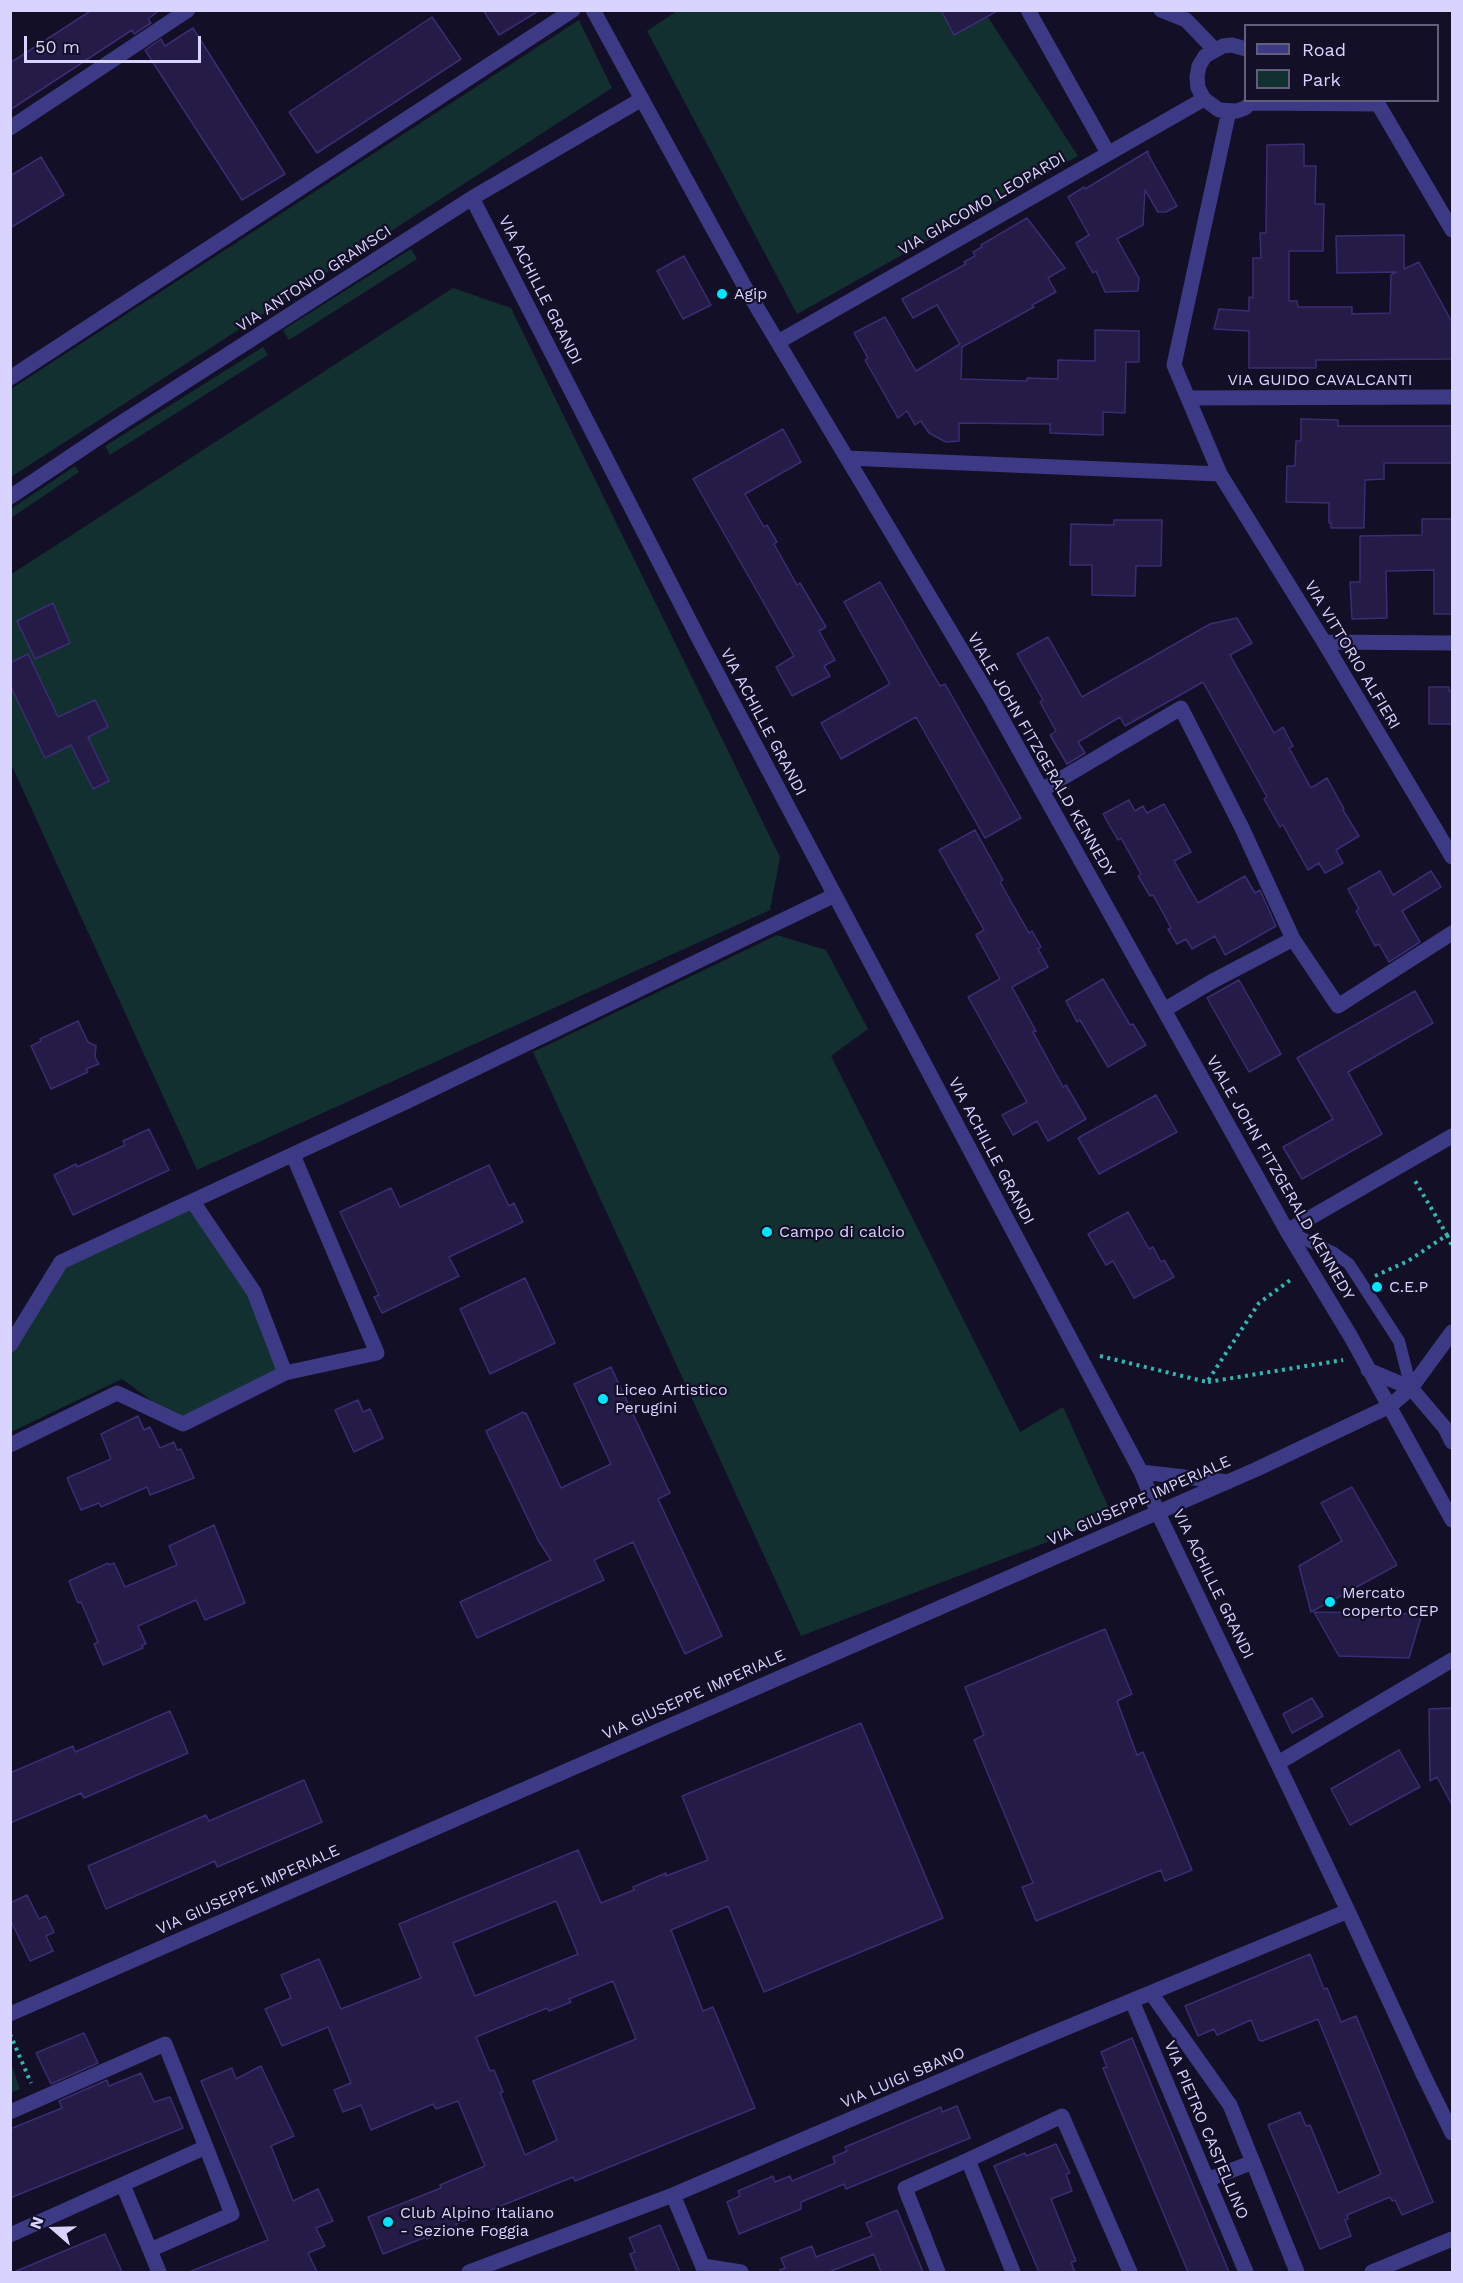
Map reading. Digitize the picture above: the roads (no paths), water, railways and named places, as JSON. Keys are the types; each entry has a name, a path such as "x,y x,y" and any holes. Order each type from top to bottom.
{"street":[{"path":"10,128 188,10"},
{"path":"10,378 573,10"},
{"name":"VIALE JOHN FITZGERALD KENNEDY","path":"594,10 746,289 992,701 1287,1231 1390,1406 1452,1520"},
{"path":"1028,10 1108,153"},
{"path":"1161,10 1186,20 1214,49"},
{"path":"1244,49 1232,45 1214,49 1205,56 1199,66 1197,77 1198,88 1204,99 1219,110 1229,111 1245,108 1253,102 1375,102 1452,230"},
{"name":"VIA ANTONIO GRAMSCI","path":"10,497 110,430 472,198 642,99"},
{"name":"VIA GIACOMO LEOPARDI","path":"778,342 1204,99"},
{"name":"VIA VITTORIO ALFIERI","path":"1229,111 1174,365 1220,474 1324,642 1452,857"},
{"name":"VIA ACHILLE GRANDI","path":"472,198 700,641 1141,1472 1158,1513 1452,2133"},
{"name":"VIA GUIDO CAVALCANTI","path":"1188,398 1452,397"},
{"path":"847,458 1220,474"},
{"path":"1324,642 1452,643"},
{"path":"1042,790 1181,708 1242,828 1293,939 1338,1006 1452,933"},
{"path":"10,1345 61,1262 293,1155 835,896"},
{"path":"1164,1010 1211,982 1293,939"},
{"path":"1287,1231 1452,1136"},
{"path":"10,1445 117,1393 183,1424 285,1374 377,1353 293,1155"},
{"path":"193,1202 254,1292 285,1374"},
{"name":"VIA GIUSEPPE IMPERIALE","path":"10,2014 1158,1513 1390,1406 1411,1388 1452,1332"},
{"path":"1365,1364 1411,1388 1445,1428 1452,1442"},
{"path":"1141,1472 1228,1482"},
{"path":"1278,1763 1452,1660"},
{"name":"VIA LUIGI SBANO","path":"469,2272 505,2266 1348,1911"},
{"name":"VIA PIETRO CASTELLINO","path":"1150,1993 1230,2105 1297,2272"},
{"name":"VIA PIETRO CASTELLINO","path":"1132,2001 1246,2272"},
{"path":"10,2112 165,2044 232,2214 150,2250"},
{"path":"938,2272 905,2188 1062,2116 1130,2272"},
{"path":"10,2235 206,2147"},
{"path":"968,2160 1013,2272"},
{"path":"1207,2180 1252,2162"},
{"path":"123,2185 159,2272"},
{"path":"674,2195 704,2269 741,2272"},
{"path":"1372,2272 1452,2239"}],"lane":[{"path":"1287,1231 1334,1253 1349,1264 1399,1341 1411,1388"}],"place":[{"name":"Agip","path":"722,294"},
{"name":"Campo di calcio","path":"767,1232"},
{"name":"C.E.P","path":"1377,1287"},
{"name":"Liceo Artistico Perugini","path":"603,1399"},
{"name":"Mercato coperto CEP","path":"1330,1602"},
{"name":"Club Alpino Italiano - Sezione Foggia","path":"388,2222"}]}
